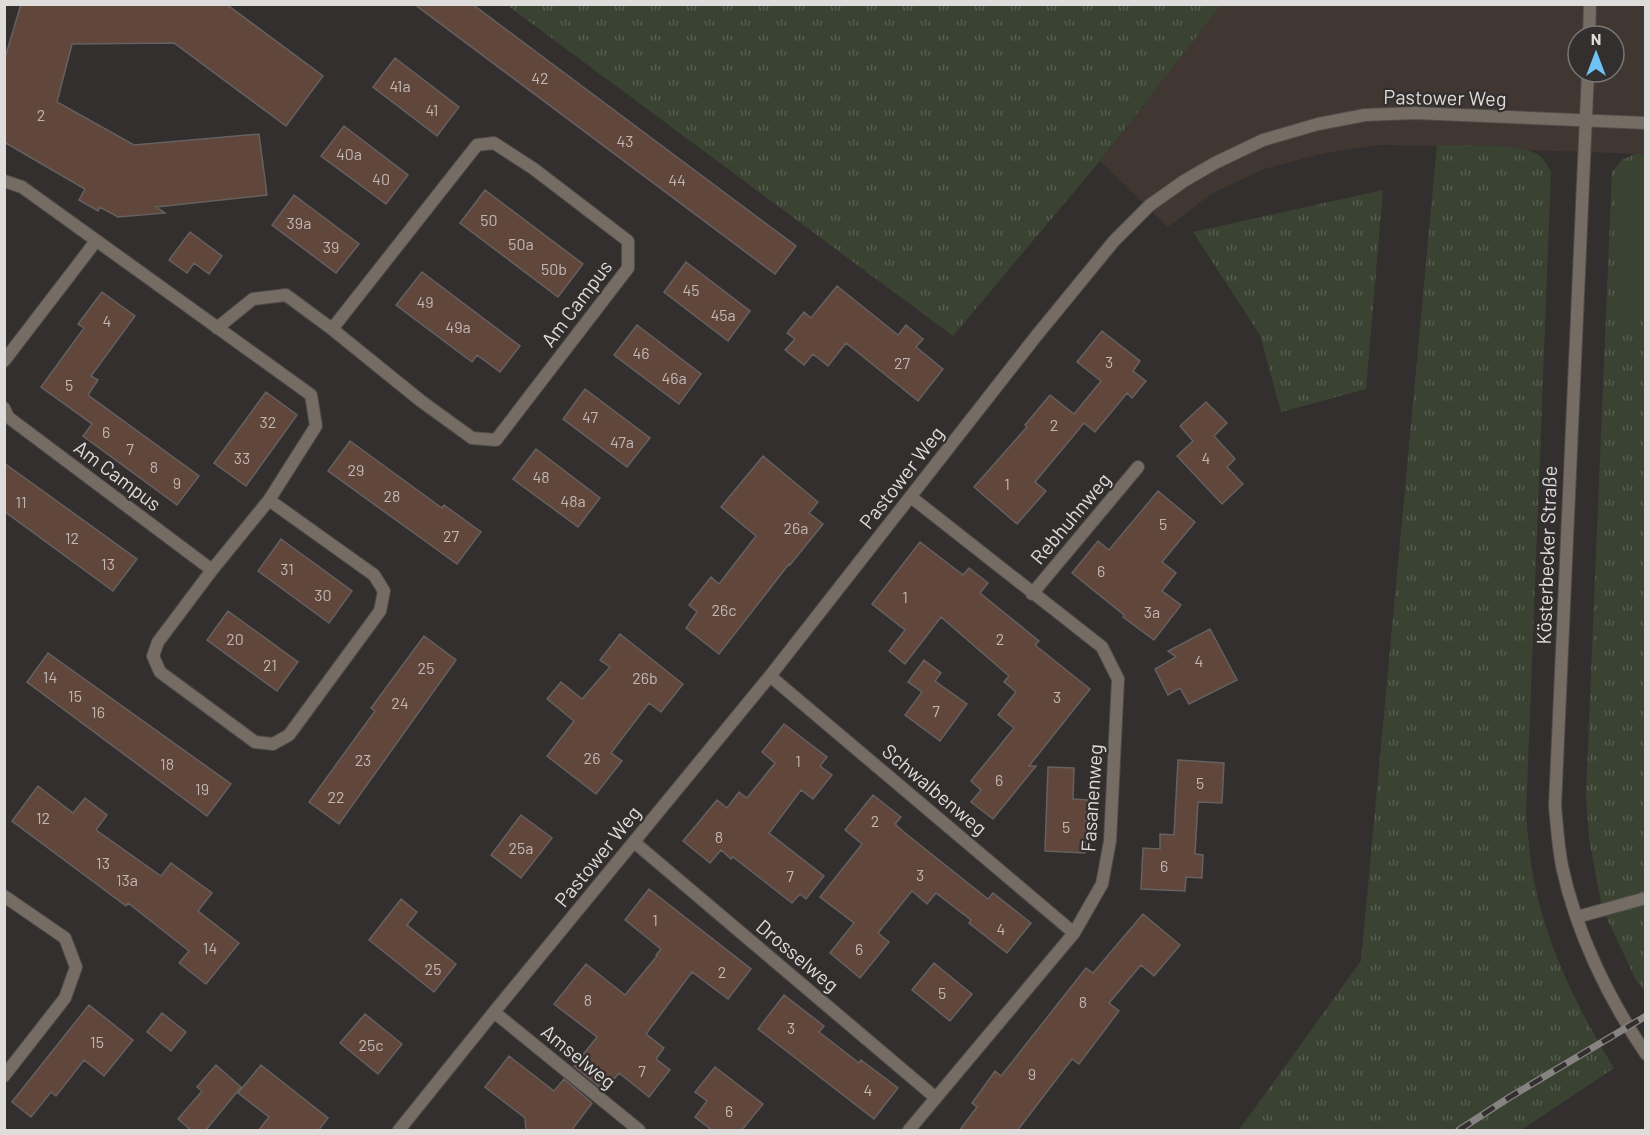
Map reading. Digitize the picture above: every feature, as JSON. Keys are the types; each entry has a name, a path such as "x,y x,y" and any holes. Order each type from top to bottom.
{"street":[{"path":"1589,24 1590,4"},
{"name":"Kösterbecker Straße","path":"1587,84 1555,806 1562,865 1576,917 1599,972 1627,1026 1646,1054"},
{"name":"Pastower Weg","path":"399,1131 770,676 1037,335 1114,241 1150,205 1215,163 1263,140 1318,124 1365,115 1415,113 1646,123"},
{"name":"Am Campus","path":"217,328 253,298 286,295 332,328 421,401 472,438 496,440 628,268 628,241 534,170 494,143 477,145 332,328"},
{"path":"4,182 22,186 311,395 316,426 269,500 158,642 153,656 160,672 255,742 273,744 289,735 380,611 384,591 374,575 269,500"},
{"path":"4,361 96,241"},
{"name":"Am Campus","path":"4,408 8,417 212,570"},
{"name":"Rebhuhnweg","path":"1032,594 1138,467"},
{"name":"Fasanenweg","path":"909,1131 1074,933 1102,884 1110,841 1118,679 1102,648 911,497"},
{"name":"Schwalbenweg","path":"770,676 1074,933"},
{"name":"Drosselweg","path":"634,842 936,1098"},
{"path":"4,896 65,938 76,967 65,998 4,1076"},
{"path":"1576,917 1646,898"},
{"name":"Amselweg","path":"494,1012 639,1131"}],"shaded area":[{"path":"1221,5 1645,5 1645,154 1524,150 1504,147 1380,145 1325,153 1264,169 1211,194 1168,227 1100,161"}],"green space":[{"path":"507,5 1221,5 1100,161 953,336"},
{"path":"1437,145 1519,149 1540,156 1551,171 1526,815 1537,896 1553,948 1587,1022 1614,1068 1521,1130 1239,1130 1361,961"},
{"path":"1634,154 1645,154 1645,991 1637,982 1602,908 1589,838 1586,795 1612,172 1622,160"},
{"path":"1623,164 1645,165 1645,312 1618,311"},
{"path":"1383,190 1366,389 1281,412 1260,335 1193,232"}],"building":[{"path":"21,4 226,4 323,76 286,126 174,43 72,44 57,102 134,145 259,134 267,195 156,207 165,213 118,217 100,207 98,211 79,200 85,189 4,142 4,61"},
{"path":"414,4 472,4 796,246 775,274"},
{"path":"395,58 459,107 437,136 373,87"},
{"path":"344,126 408,175 386,204 321,156"},
{"path":"485,190 583,264 558,297 460,223"},
{"path":"294,195 359,244 336,273 272,225"},
{"path":"190,232 222,256 209,274 194,263 187,273 169,260"},
{"path":"686,262 750,311 728,341 664,292"},
{"path":"422,272 520,346 500,372 477,355 472,362 396,305"},
{"path":"837,286 898,335 906,325 923,339 916,347 943,369 918,401 846,343 828,366 813,354 804,365 785,350 795,339 787,333 804,312 811,318"},
{"path":"102,292 135,316 91,376 98,380 88,395 199,476 177,505 83,436 92,424 41,387 84,328 78,324"},
{"path":"637,325 701,374 679,404 614,355"},
{"path":"1102,331 1140,361 1133,371 1146,381 1132,398 1127,393 1095,432 1084,423 1035,482 1046,491 1017,524 974,487 1027,427 1025,425 1050,395 1074,414 1101,381 1077,362"},
{"path":"585,389 650,438 627,467 563,419"},
{"path":"266,392 297,415 246,486 214,463"},
{"path":"1206,402 1227,423 1214,436 1235,459 1227,467 1243,484 1222,504 1177,456 1193,441 1180,426"},
{"path":"350,441 442,508 444,505 481,532 457,564 328,471"},
{"path":"536,449 600,498 578,527 513,479"},
{"path":"763,456 818,502 809,513 823,524 719,654 686,628 697,612 689,605 711,577 719,584 756,536 721,507"},
{"path":"4,463 137,559 113,591 4,511"},
{"path":"1158,491 1195,522 1162,562 1176,573 1162,591 1181,605 1154,640 1123,617 1124,615 1072,573 1098,541 1109,550"},
{"path":"281,539 352,591 329,623 258,571"},
{"path":"920,542 963,575 969,568 988,583 980,593 1039,641 1035,645 1090,689 1029,766 1036,766 993,819 971,802 981,790 971,781 1014,728 998,715 1016,692 1004,682 1009,676 941,617 905,664 889,651 905,630 872,604"},
{"path":"228,611 298,662 277,691 207,640"},
{"path":"1210,629 1237,680 1189,704 1180,688 1168,695 1155,669 1176,657 1168,651"},
{"path":"620,634 683,684 661,712 649,703 611,753 622,761 596,794 547,756 574,721 547,699 561,682 582,699 610,667 600,660"},
{"path":"424,636 456,660 339,824 309,802 375,711 371,708"},
{"path":"48,653 231,784 207,816 27,682"},
{"path":"924,660 941,673 935,681 967,704 940,741 905,715 922,692 908,682"},
{"path":"784,724 827,757 820,766 832,775 813,799 801,790 769,833 824,876 806,899 800,894 792,903 721,850 710,863 683,841 717,800 727,808 739,792 747,798 775,763 762,752"},
{"path":"1178,760 1224,763 1222,803 1198,802 1195,854 1203,855 1202,878 1186,877 1185,891 1141,889 1143,848 1160,849 1160,834 1174,835"},
{"path":"1048,767 1074,768 1073,799 1088,800 1085,853 1045,851"},
{"path":"38,786 73,813 85,798 107,815 96,830 161,876 171,863 212,893 198,911 239,943 206,984 179,963 189,951 128,903 126,906 12,821"},
{"path":"873,795 901,817 895,824 905,833 988,899 993,893 1031,923 1007,953 969,923 971,920 936,893 927,904 912,891 878,933 889,942 860,978 830,953 854,923 820,897 862,844 845,830"},
{"path":"521,815 552,838 521,878 491,855"},
{"path":"649,889 751,969 728,999 692,972 646,1034 664,1048 656,1059 670,1070 649,1097 619,1073 603,1090 574,1066 597,1037 554,1004 586,964 625,995 661,949 625,920"},
{"path":"401,899 417,912 407,925 456,964 434,992 369,940"},
{"path":"1143,914 1180,945 1154,976 1141,965 1109,1003 1119,1011 1079,1064 1072,1059 1017,1131 959,1131 977,1107 972,1103 995,1071 1001,1076 1086,968 1093,973"},
{"path":"934,963 972,994 950,1021 912,990"},
{"path":"784,995 824,1026 819,1032 859,1063 861,1060 898,1088 874,1119 758,1029"},
{"path":"89,1005 133,1040 104,1076 84,1060 56,1096 51,1092 31,1117 12,1102"},
{"path":"162,1013 186,1032 171,1051 147,1032"},
{"path":"365,1014 402,1044 378,1074 340,1043"},
{"path":"509,1056 554,1091 564,1079 592,1103 571,1131 526,1131 525,1118 485,1087"},
{"path":"216,1065 241,1087 205,1131 192,1131 178,1119 202,1091 197,1087"},
{"path":"261,1065 328,1118 318,1131 258,1131 269,1117 238,1093"},
{"path":"715,1067 763,1104 741,1131 713,1131 695,1117 707,1101 695,1092"}],"railway":[{"path":"1459,1130 1646,1016"}]}
